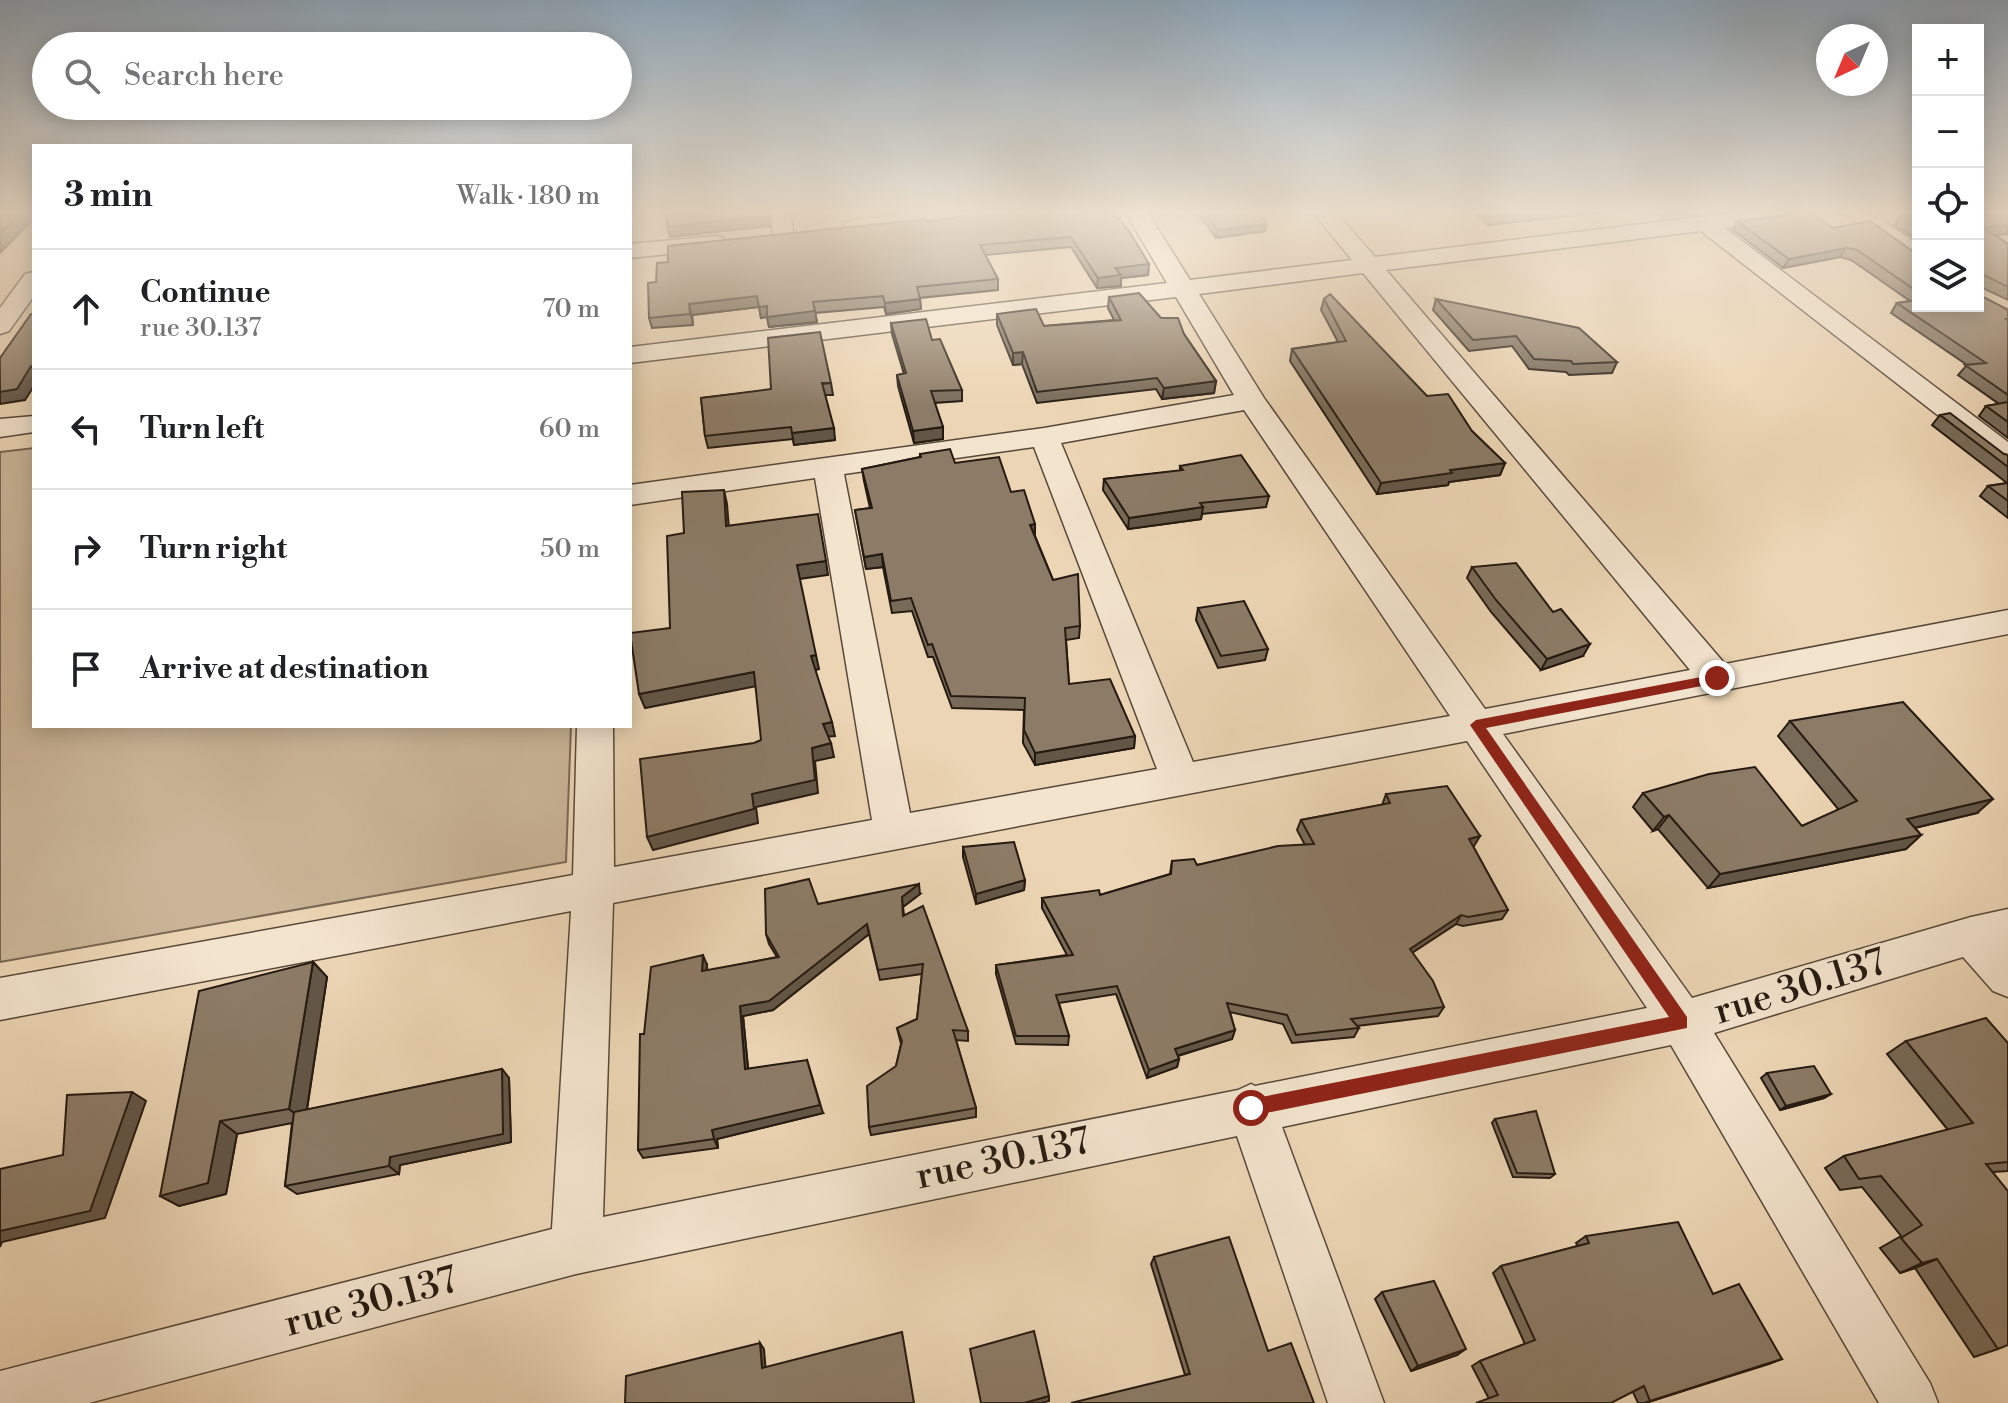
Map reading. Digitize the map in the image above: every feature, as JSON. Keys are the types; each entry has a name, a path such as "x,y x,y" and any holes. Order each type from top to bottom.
{"street":[{"path":"1175,275 1251,400 1682,1022 1910,1403"},
{"path":"632,355 1283,275"},
{"path":"1378,275 1717,678"},
{"path":"1773,275 2008,456"},
{"path":"3,322 32,282"},
{"path":"3,322 32,315"},
{"path":"632,495 1044,437 1251,400"},
{"path":"0,428 32,424"},
{"path":"1044,437 1180,778"},
{"path":"828,466 894,831"},
{"path":"0,999 1476,725 2008,622"},
{"path":"576,1248 593,889 595,728"},
{"path":"1990,932 2008,977"},
{"name":"rue 30.137","path":"0,1399 576,1248 1682,1022 1990,932"},
{"path":"1251,1108 1356,1403"}],"shaded area":[{"path":"32,448 32,728 571,728 566,862 0,962 0,452"}],"building":[{"path":"656,275 996,275 998,279 917,287 920,299 885,303 883,296 813,302 815,311 767,317 767,306 759,307 757,296 689,304 690,314 649,318 648,283 656,282"},
{"path":"1894,275 1912,275 1912,288"},
{"path":"1985,275 2008,275 2008,287"},
{"path":"1139,293 1161,318 1178,318 1184,334 1216,381 1164,388 1157,378 1037,392 1023,352 1013,353 997,314 1036,309 1044,326 1121,320 1109,297"},
{"path":"1330,294 1427,396 1448,394 1472,431 1505,463 1381,483 1292,349 1346,341 1324,299"},
{"path":"1984,298 2008,310 2008,395 1965,365 1986,363 1897,303 1912,301 1912,312 1984,312"},
{"path":"1436,299 1579,328 1617,362 1573,364 1571,361 1534,359 1516,336 1473,340"},
{"path":"32,314 32,366 17,389 0,392 0,358"},
{"path":"926,319 932,340 940,339 962,390 931,391 943,427 913,431 897,375 906,373 891,323"},
{"path":"820,332 831,383 822,383 834,428 792,433 791,427 705,436 701,398 771,389 768,338"},
{"path":"2008,402 2008,422 1986,406"},
{"path":"1950,413 2008,455 2008,467 1940,415"},
{"path":"950,449 955,463 999,457 1011,492 1024,490 1035,524 1030,525 1053,580 1078,574 1080,626 1065,628 1069,684 1110,679 1135,736 1035,753 1024,730 1025,698 951,696 911,598 891,601 882,554 864,557 855,510 872,508 862,469"},
{"path":"1241,455 1269,496 1200,503 1203,507 1129,518 1104,479 1183,470 1180,466"},
{"path":"2008,483 2008,501 1988,486"},
{"path":"724,490 726,526 818,514 826,561 797,565 816,655 811,656 832,722 823,724 831,743 812,748 815,780 752,794 754,809 647,837 640,759 761,740 754,672 639,694 632,633 670,628 667,536 684,533 682,492"},
{"path":"1516,563 1553,612 1561,609 1590,644 1547,659 1472,567"},
{"path":"1244,601 1268,649 1221,656 1198,608"},
{"path":"1903,702 1993,799 1907,819 1921,835 1720,874 1669,815 1664,817 1643,793 1709,774 1755,767 1802,826 1857,801 1790,721"},
{"path":"1447,786 1480,836 1469,839 1508,910 1468,917 1461,915 1410,949 1433,981 1444,1007 1351,1019 1359,1028 1296,1035 1287,1015 1227,1003 1235,1030 1175,1049 1179,1059 1149,1070 1117,986 1056,995 1069,1036 1016,1036 996,965 1073,955 1042,898 1099,890 1100,895 1171,874 1172,861 1194,859 1197,865 1278,846 1314,844 1301,820 1390,803 1386,794"},
{"path":"1014,842 1025,880 976,894 963,847"},
{"path":"809,879 818,904 919,884 902,897 903,916 923,906 968,1031 953,1030 976,1108 869,1127 867,1086 896,1066 902,1041 897,1028 917,1019 923,964 878,970 867,924 769,1001 740,1006 745,1069 807,1060 820,1105 712,1130 714,1139 638,1150 640,1034 644,1034 651,967 703,955 702,971 779,957 766,934 765,889"},
{"path":"313,962 289,1109 220,1121 208,1183 160,1196 199,991"},
{"path":"1986,1018 2008,1043 2008,1162 1986,1164 2008,1191 2008,1345 1998,1349 1937,1259 1922,1263 1901,1238 1922,1225 1881,1176 1859,1179 1844,1156 1973,1123 1906,1041"},
{"path":"1814,1066 1831,1094 1786,1106 1767,1073"},
{"path":"502,1069 503,1134 390,1157 389,1166 285,1186 294,1112"},
{"path":"132,1092 90,1211 0,1231 0,1169 63,1155 67,1095"},
{"path":"1536,1111 1555,1174 1517,1173 1495,1119"},
{"path":"1678,1222 1713,1294 1739,1284 1782,1359 1650,1401 1644,1386 1611,1403 1476,1403 1498,1395 1480,1361 1535,1340 1501,1266 1589,1243 1586,1236"},
{"path":"1229,1237 1268,1351 1291,1343 1314,1403 1071,1403 1190,1374 1154,1257"},
{"path":"1434,1281 1466,1349 1418,1366 1382,1292"},
{"path":"1034,1331 1049,1396 1024,1403 981,1403 970,1349"},
{"path":"902,1332 914,1403 625,1403 626,1376 760,1343 762,1368"}],"route":[{"path":"1251,1108 1682,1022 1476,725 1717,678"}]}
